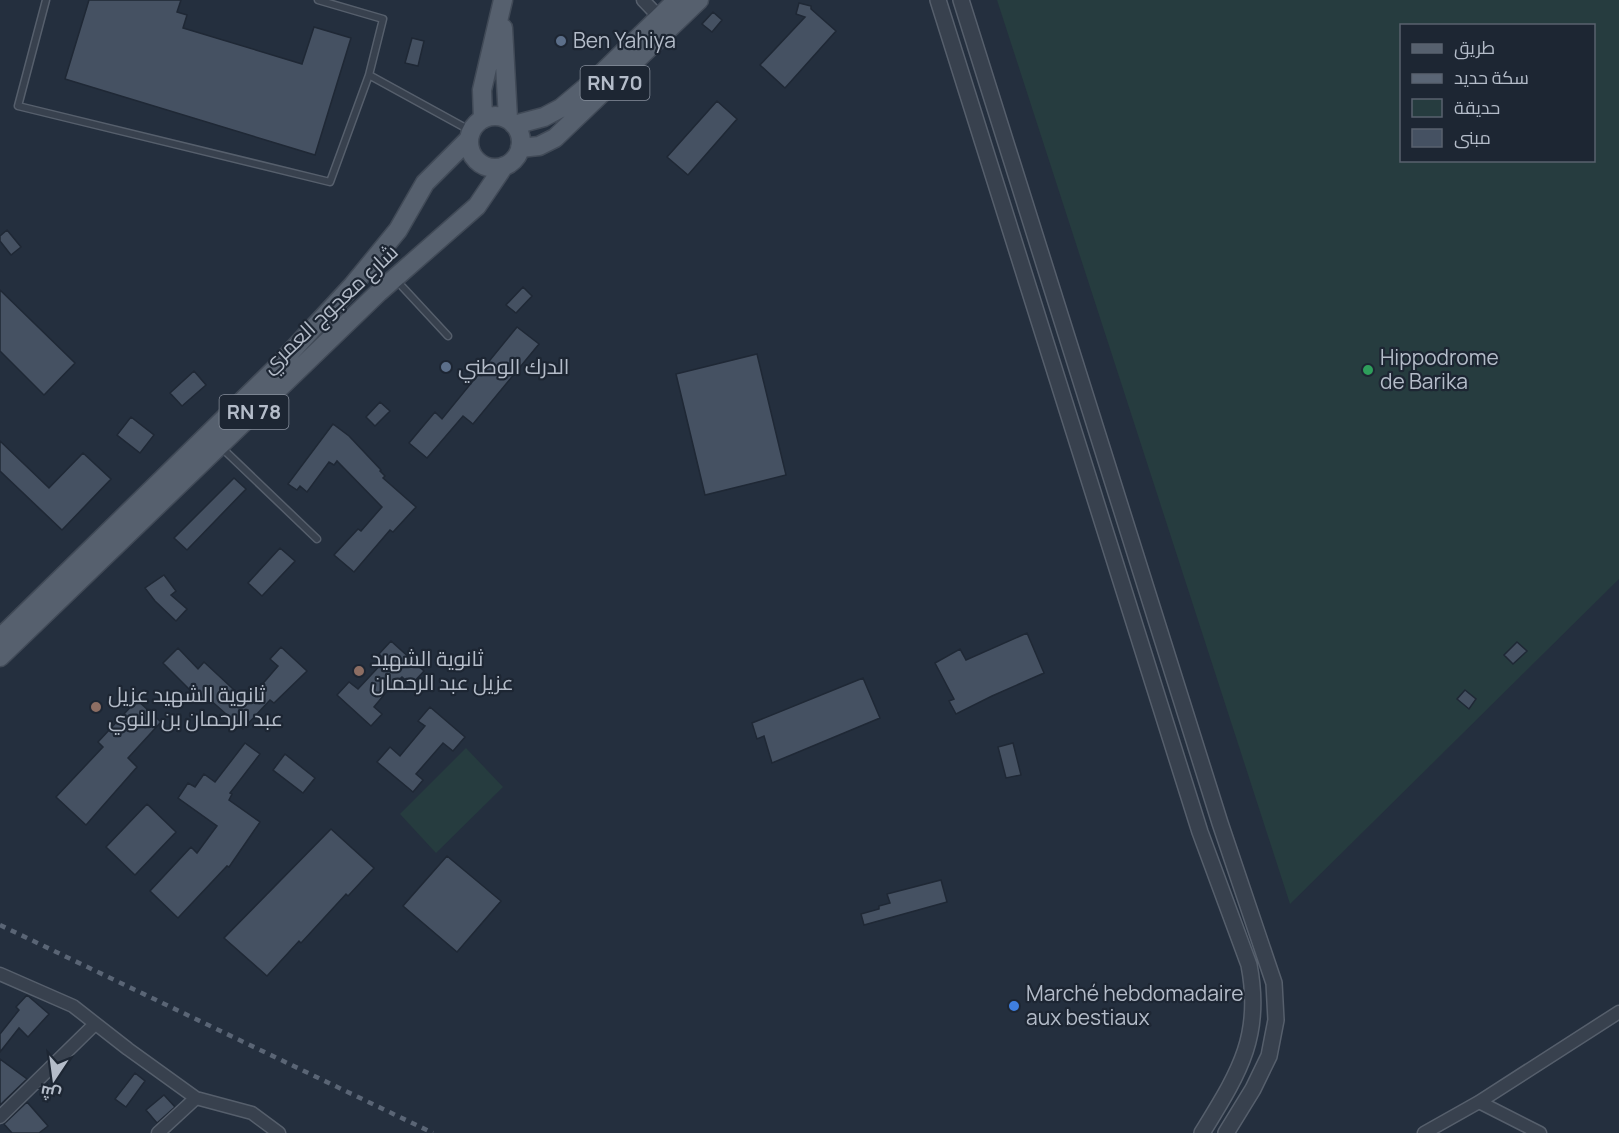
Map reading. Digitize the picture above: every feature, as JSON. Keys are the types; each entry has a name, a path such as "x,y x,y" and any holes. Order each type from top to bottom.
{"main road":[{"path":"505,0 503,25 511,122 519,132 520,148 517,156 504,166 487,167 479,163 469,148 505,0"},
{"name":"RN 70","path":"520,148 539,146 555,138 609,89 664,22 677,0"},
{"name":"RN 70","path":"511,122 544,117 561,108 664,22 699,0"},
{"path":"474,130 491,116 511,122"},
{"name":"شارع معجوج العمري","path":"0,638 277,367 353,285 398,230 425,183 474,130"},
{"name":"شارع معجوج العمري","path":"0,657 394,278 477,206 504,166"}],"street":[{"path":"643,0 664,22"},
{"path":"938,0 1200,832 1249,965 1253,1006 1248,1047 1236,1077 1202,1133"},
{"path":"960,0 1220,823 1274,983 1276,1020 1269,1056 1254,1089 1226,1133"},
{"path":"0,974 73,1006 94,1024 196,1098 252,1113 279,1133"},
{"path":"1424,1133 1479,1102 1619,1012"},
{"path":"0,1117 94,1024"},
{"path":"158,1133 196,1098"},
{"path":"1479,1102 1540,1133"}],"lane":[{"path":"46,0 18,106 330,182 369,75 383,19 318,0"},
{"path":"369,75 474,130"},
{"path":"394,278 448,336"},
{"path":"220,445 317,538"}],"green space":[{"name":"Hippodrome de Barika","path":"997,0 1619,0 1619,579 1290,904"},
{"path":"466,748 503,787 436,853 400,814"}],"building":[{"path":"89,0 181,0 177,12 187,15 183,28 302,64 314,27 351,38 315,155 65,79"},
{"path":"799,3 811,6 811,9 836,31 785,88 760,65 805,17 796,14"},
{"path":"713,12 722,20 712,32 702,24"},
{"path":"412,38 424,41 418,66 405,63"},
{"path":"717,101 737,119 688,175 667,157"},
{"path":"7,230 21,247 11,255 0,241 0,236"},
{"path":"523,287 532,296 516,313 506,305"},
{"path":"0,290 75,363 44,395 0,351"},
{"path":"517,327 539,344 473,424 463,416 427,458 409,443 435,412 442,419"},
{"path":"757,354 786,475 705,495 676,374"},
{"path":"194,371 206,385 182,406 170,393"},
{"path":"380,402 390,411 375,426 366,417"},
{"path":"131,417 154,435 140,453 117,435"},
{"path":"333,424 349,436 381,470 385,476 383,478 416,507 393,532 390,530 354,572 334,555 358,529 361,531 382,507 337,461 334,465 329,462 307,492 300,486 297,490 288,484"},
{"path":"0,441 49,488 83,453 111,479 62,530 0,471"},
{"path":"234,478 246,489 187,550 174,538"},
{"path":"280,548 295,561 262,596 248,583"},
{"path":"164,575 176,591 171,595 187,609 176,621 145,588"},
{"path":"1027,633 1044,673 956,714 949,701 954,699 935,663 960,649 966,660"},
{"path":"391,641 424,671 411,685 402,677 388,690 374,707 382,714 371,726 337,695 349,682 358,689 385,660 379,654"},
{"path":"1517,642 1527,651 1513,664 1504,655"},
{"path":"281,647 307,671 274,703 270,700 243,729 208,698 203,703 163,663 178,648 198,669 204,662 247,702 278,666 270,659"},
{"path":"863,678 880,718 772,763 764,736 757,739 752,723"},
{"path":"1465,690 1476,699 1469,709 1457,699"},
{"path":"137,700 161,722 128,758 137,767 86,825 56,797 103,747 98,742"},
{"path":"430,707 465,737 453,751 443,743 416,774 423,780 413,792 377,762 390,747 400,756 425,726 418,721"},
{"path":"245,743 260,754 230,793 232,794 229,800 260,822 229,867 227,866 178,918 150,891 191,847 197,853 217,826 178,798 188,783 195,787 204,774 215,782"},
{"path":"1013,743 1021,775 1006,778 998,747"},
{"path":"285,754 315,778 303,793 273,770"},
{"path":"147,804 176,832 135,875 106,847"},
{"path":"331,829 374,868 348,896 346,894 301,943 299,941 267,976 224,938"},
{"path":"447,856 501,901 457,952 403,906"},
{"path":"941,880 947,902 864,925 861,914 890,903 887,894"},
{"path":"27,995 49,1014 28,1037 19,1028 0,1052 0,1034 19,1010 16,1007"},
{"path":"0,1059 27,1079 0,1105"},
{"path":"135,1073 145,1081 126,1107 115,1099"},
{"path":"164,1095 175,1107 157,1123 146,1110"},
{"path":"27,1102 48,1126 39,1133 12,1133 4,1124"}],"railway":[{"path":"0,925 433,1133"}],"place":[{"name":"Ben Yahiya","path":"561,41"},
{"name":"الدرك الوطني","path":"446,367"},
{"name":"Hippodrome de Barika","path":"1368,370"},
{"name":"ثانوية الشهيد عزيل عبد الرحمان","path":"359,671"},
{"name":"ثانوية الشهيد عزيل عبد الرحمان بن النوي","path":"96,707"},
{"name":"Marché hebdomadaire aux bestiaux","path":"1014,1006"}]}
